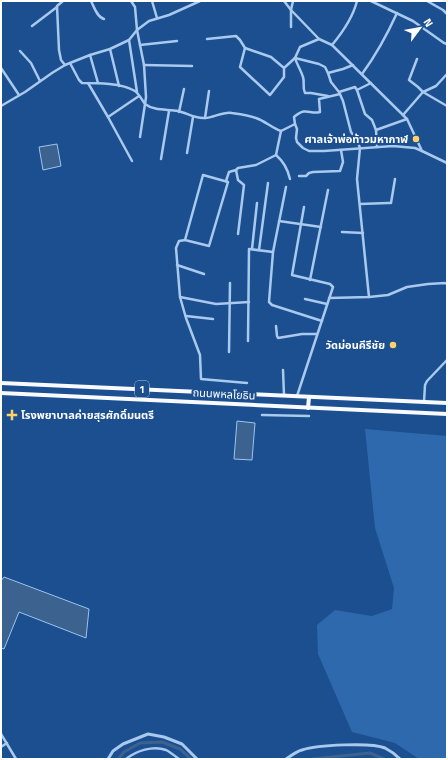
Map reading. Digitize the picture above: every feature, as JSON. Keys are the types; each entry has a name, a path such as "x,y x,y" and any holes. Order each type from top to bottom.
{"highway":[{"name":"ถนนพหลโยธิน","path":"1,383 447,403"},
{"name":"ถนนพหลโยธิน","path":"1,393 447,414"},
{"path":"308,408 309,396"}],"street":[{"path":"32,26 63,1"},
{"path":"91,1 99,16 104,19"},
{"path":"131,1 135,7 137,30 144,64 146,97 140,137"},
{"path":"152,1 157,18"},
{"path":"1,105 19,96 52,72 65,65 110,49 129,40 137,30 149,21 169,15 200,1"},
{"path":"284,1 319,39 332,45 404,115 422,150"},
{"path":"291,27 291,10 293,1"},
{"path":"332,45 342,33 356,6 357,1"},
{"path":"370,1 413,21 447,44"},
{"path":"427,1 447,14"},
{"path":"57,6 59,50 61,60 65,65"},
{"path":"362,74 374,58 385,39 397,13"},
{"path":"207,39 236,36 245,48 271,57 284,68"},
{"path":"245,48 240,66 270,95 284,77 284,68 295,58 300,47 319,39"},
{"path":"129,40 137,92 145,104 151,107 179,112 199,118 217,116 231,112 257,118 281,131 295,124"},
{"path":"140,45 177,41"},
{"path":"110,49 120,86"},
{"path":"20,51 31,63 40,81"},
{"path":"90,56 98,83"},
{"path":"295,58 319,64 328,72 332,82 340,93 351,132 357,140 360,148 357,179 369,297"},
{"path":"295,58 304,78 303,85 305,93 311,92 329,97"},
{"path":"418,59 409,80 423,92 447,106"},
{"path":"70,63 80,82 120,86 137,92"},
{"path":"144,64 192,66"},
{"path":"328,72 347,68 353,65"},
{"path":"1,68 19,96"},
{"path":"404,115 423,92 436,86 447,74"},
{"path":"88,83 108,116 132,161"},
{"path":"357,90 370,83"},
{"path":"377,147 376,130 372,120 365,114 355,87 319,100 320,112 314,113 305,111 294,117 297,129 296,138 299,145 309,150 324,151 377,147 409,147 422,150 446,164"},
{"path":"179,112 184,89"},
{"path":"205,118 210,91"},
{"path":"108,116 139,96"},
{"path":"161,159 169,110"},
{"path":"187,153 194,117"},
{"path":"376,130 407,119"},
{"path":"276,155 281,131"},
{"path":"299,176 306,176 313,172 340,171 343,162 341,150"},
{"path":"247,383 201,379 200,355 180,297 176,248 179,242 185,240 209,246 228,182 226,181 229,172 238,168 256,165 276,155"},
{"path":"276,155 282,161 290,179"},
{"path":"236,170 238,180 244,185 238,234"},
{"path":"185,240 203,175 226,181"},
{"path":"360,204 391,203 396,179"},
{"path":"259,250 268,183"},
{"path":"286,187 274,252 270,303 272,305 322,321"},
{"path":"310,280 328,190"},
{"path":"248,341 249,249 252,249 258,203"},
{"path":"297,396 333,287 330,284 292,275 304,207"},
{"path":"279,221 321,227"},
{"path":"342,232 362,233"},
{"path":"252,249 274,252"},
{"path":"177,265 204,274"},
{"path":"229,352 230,283"},
{"path":"329,298 388,295 407,287 428,284 447,284"},
{"path":"180,297 216,304 248,302"},
{"path":"305,299 327,304"},
{"path":"186,316 213,319"},
{"path":"276,326 278,338 302,334 317,334"},
{"path":"424,402 425,385 427,381 447,360"},
{"path":"283,370 284,395"},
{"path":"262,415 309,416"},
{"path":"1,734 16,759"},
{"path":"108,759 113,751 123,744 148,734 164,737 182,744 197,759"},
{"path":"1,747 7,743"},
{"path":"286,759 300,750 309,748 356,745 385,748 400,759"},
{"path":"126,759 145,749 156,748 165,750 179,759"}],"shaded area":[{"path":"57,144 61,166 43,170 39,147"},
{"path":"237,421 255,423 252,460 234,459"},
{"path":"365,429 447,436 447,759 419,759 395,743 352,732 318,654 317,625 335,610 372,616 392,609 394,588 375,528"},
{"path":"4,577 89,609 86,638 19,612 4,649 1,648 1,581"}],"waterway":[{"path":"118,759 124,752 140,743 162,742 180,749 191,759"},
{"path":"312,759 370,753 384,759"}],"place":[{"name":"ศาลเจ้าพ่อท้าวมหากาฬ","path":"416,139"},
{"name":"วัดม่อนคีรีชัย","path":"393,345"},
{"name":"โรงพยาบาลค่ายสุรศักดิ์มนตรี","path":"12,415"}]}
